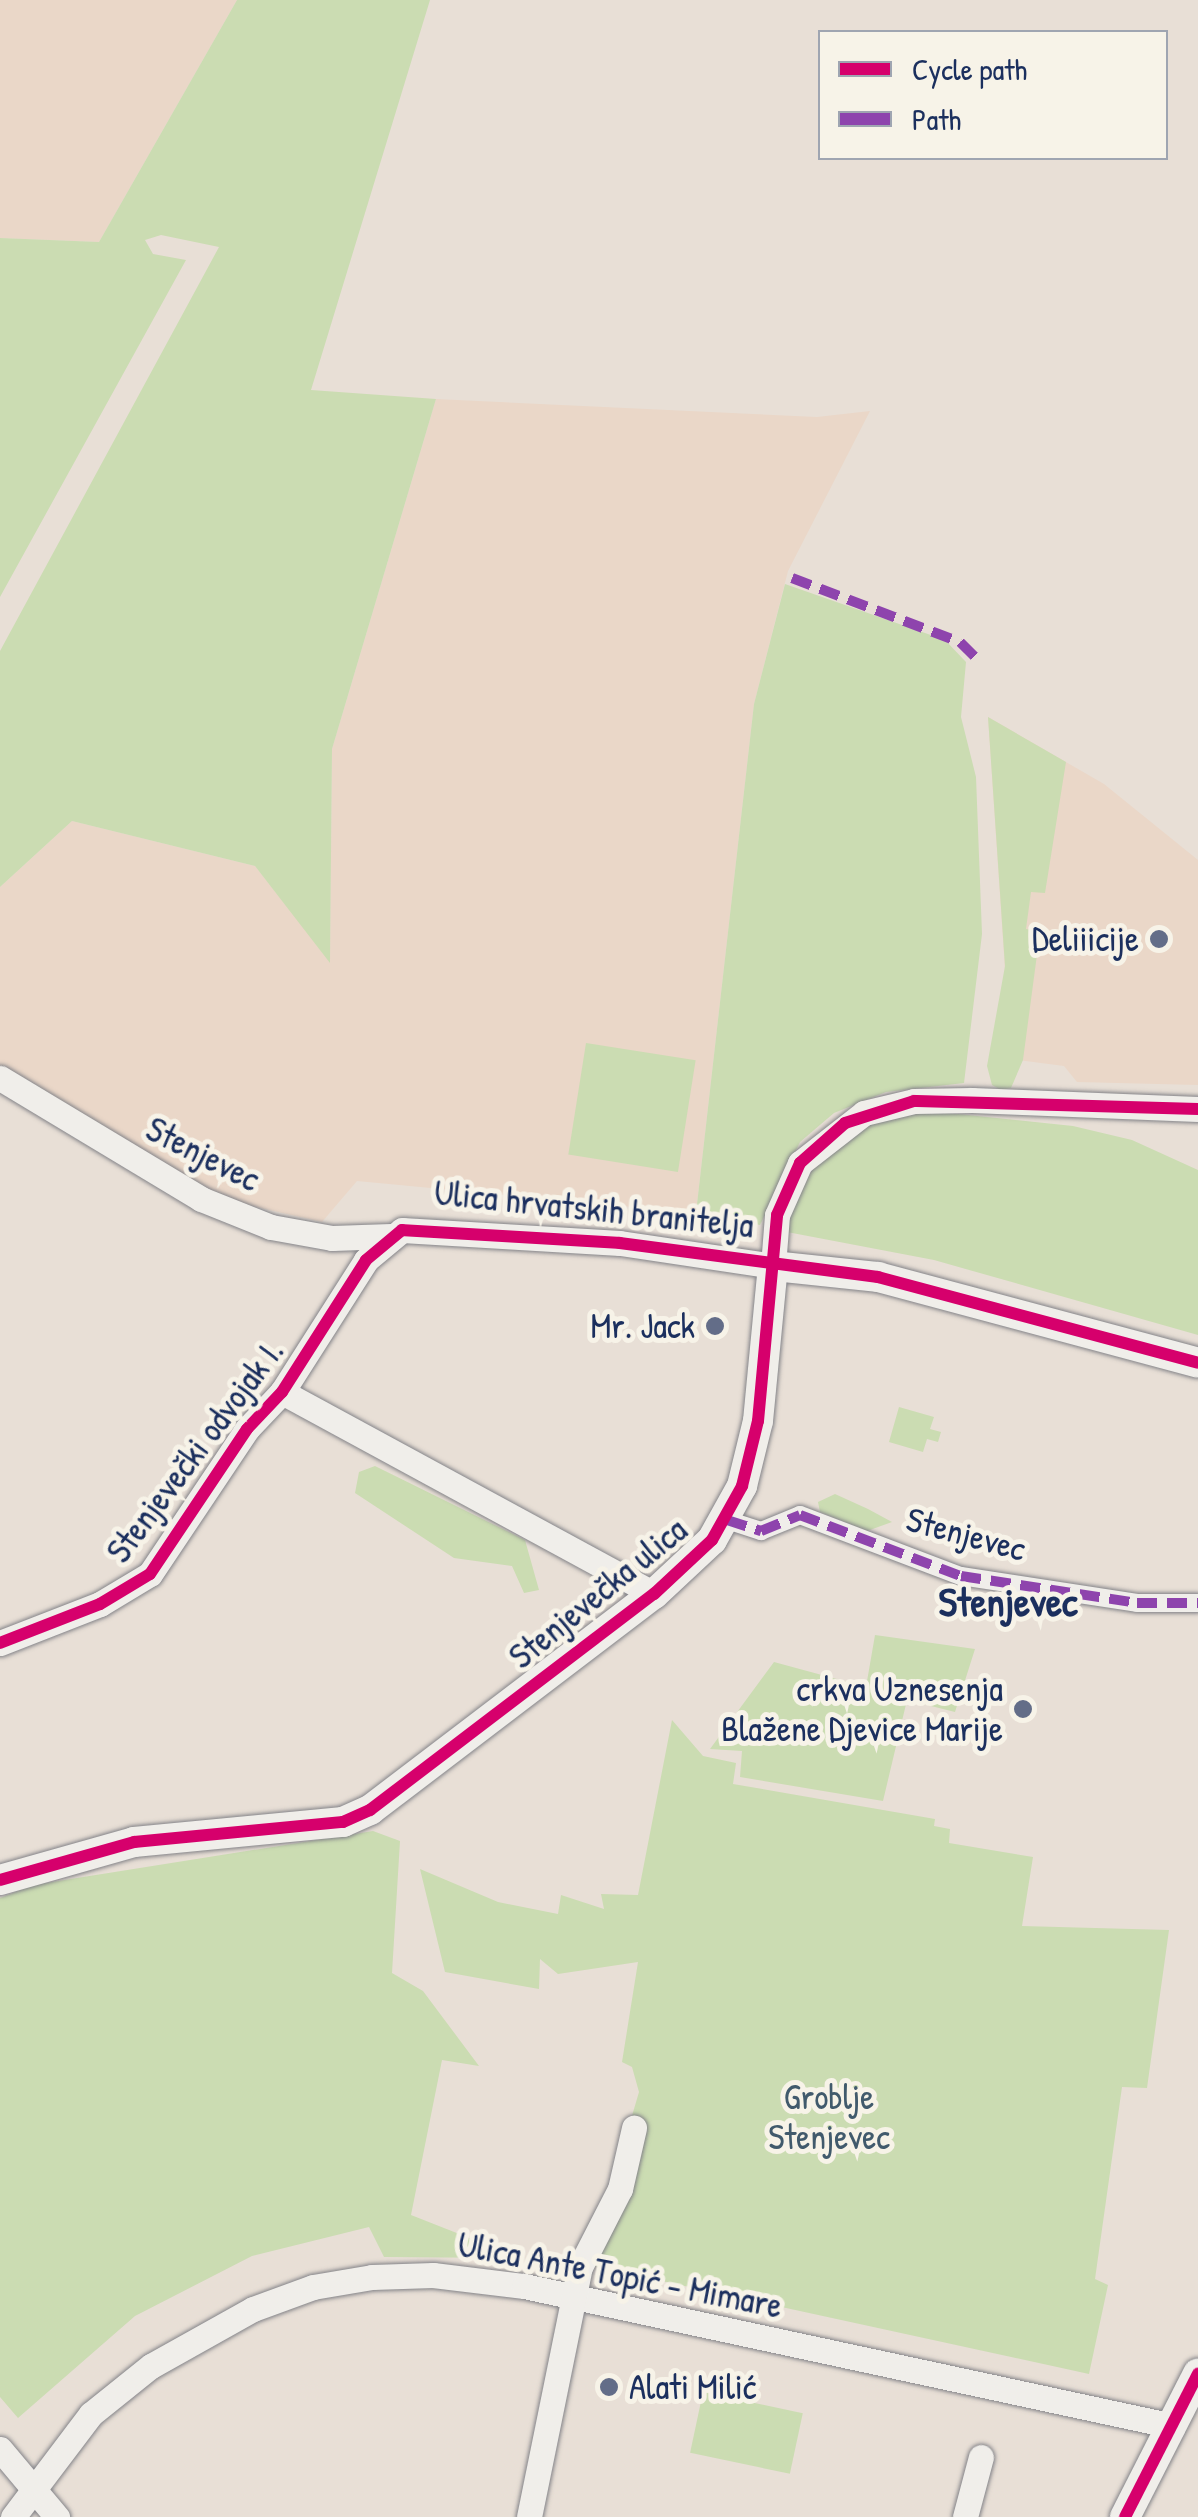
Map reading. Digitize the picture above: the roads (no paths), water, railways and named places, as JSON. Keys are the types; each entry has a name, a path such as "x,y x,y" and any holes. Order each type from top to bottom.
{"street":[{"name":"Stenjevec","path":"0,1078 202,1199 299,1235 392,1236"},
{"name":"Stenjevečka ulica","path":"0,1880 171,1835 311,1826 370,1810 654,1594 727,1520 753,1451 777,1215 800,1163 864,1113 914,1100 1198,1109"},
{"name":"Ulica hrvatskih branitelja","path":"392,1236 414,1228 475,1230 878,1278 1198,1363"},
{"name":"Stenjevečki odvojak I.","path":"0,1643 136,1587 247,1429 282,1392 346,1288 392,1236"},
{"name":"Stenjevečka ulica","path":"282,1392 654,1594"},
{"name":"Stenjevec","path":"727,1520 761,1531 800,1515 961,1576 1137,1604 1198,1603"},
{"path":"529,2517 580,2267 620,2189 634,2128"},
{"name":"Ulica Ante Topić - Mimare","path":"13,2517 90,2414 124,2386 212,2328 283,2297 345,2280 403,2274 462,2276 574,2297 1172,2426"},
{"path":"1125,2517 1198,2374"},
{"path":"0,2449 58,2517"},
{"path":"965,2517 981,2457"}],"place":[{"name":"Deliiicije","path":"1159,939"},
{"name":"Mr. Jack","path":"715,1326"},
{"name":"crkva Uznesenja Blažene Djevice Marije","path":"1023,1709"},
{"name":"Alati Milić","path":"609,2387"}],"district":[{"name":"Stenjevec","path":"1008,1601"}],"park label":[{"name":"Groblje Stenjevec","path":"829,2117"}]}
